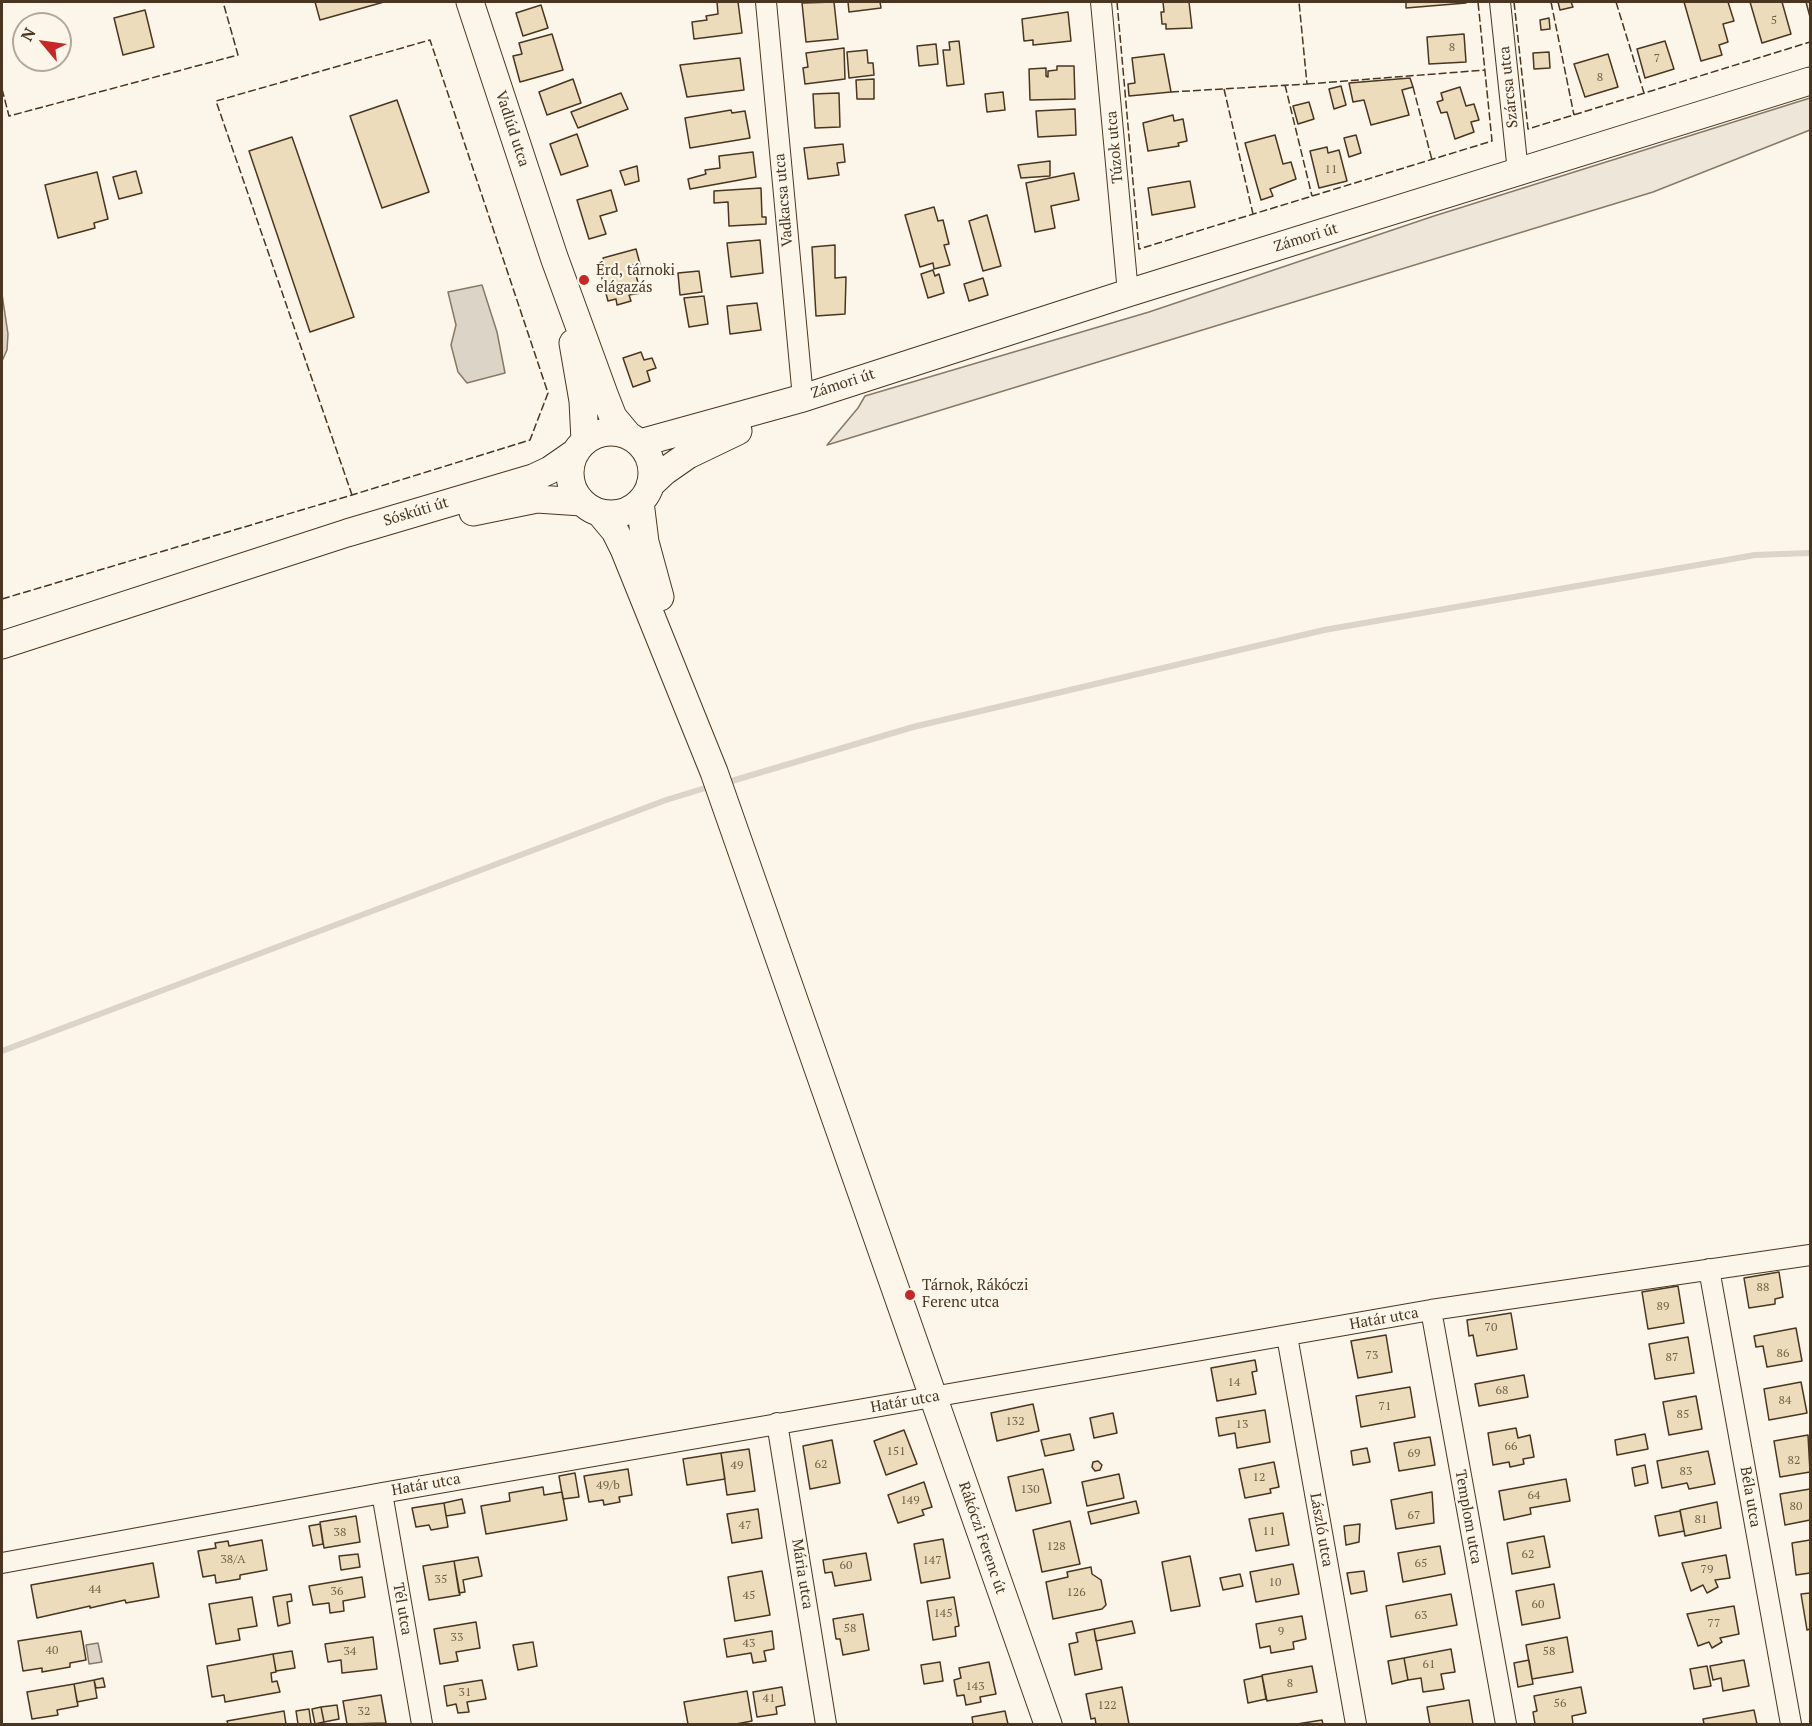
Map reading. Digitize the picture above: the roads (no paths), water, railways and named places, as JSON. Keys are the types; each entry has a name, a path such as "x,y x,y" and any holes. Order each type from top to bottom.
{"main road":[{"name":"Vadlúd utca","path":"470,2 554,257 607,402 613,417 634,439"},
{"name":"Zámori út","path":"634,439 803,398 1128,293 1810,81"},
{"name":"Vadlúd utca","path":"554,257 583,401 580,446"},
{"name":"Zámori út","path":"645,493 665,471 688,455 764,421 803,398"},
{"path":"609,432 634,439 651,462 645,493 645,542 682,688 615,531 571,483 571,462 580,446 609,432"},
{"name":"Sóskúti út","path":"2,645 347,533 533,478 550,470 580,446"},
{"path":"591,507 622,513 645,493"},
{"name":"Sóskúti út","path":"253,565 392,530 537,499 591,507"},
{"name":"Rákóczi Ferenc út","path":"682,688 726,804 1048,1725"}],"street":[{"name":"Vadkacsa utca","path":"766,2 803,398"},
{"name":"Túzok utca","path":"1101,2 1128,293"},
{"name":"Szárcsa utca","path":"1500,2 1518,172"},
{"name":"Határ utca","path":"2,1563 777,1423 1431,1310 1810,1255"},
{"name":"Béla utca","path":"1709,1269 1791,1725"},
{"name":"Templom utca","path":"1431,1310 1506,1725"},
{"name":"László utca","path":"1287,1336 1356,1725"},
{"name":"Mária utca","path":"777,1423 826,1725"},
{"name":"Tél utca","path":"382,1493 422,1725"}],"waterway":[{"path":"725,783 913,727 1324,630 1755,555 1810,553"},
{"path":"2,1051 666,800 712,786"}],"place":[{"name":"Érd, tárnoki elágazás","path":"584,280"},
{"name":"Tárnok, Rákóczi Ferenc utca","path":"910,1295"}]}
